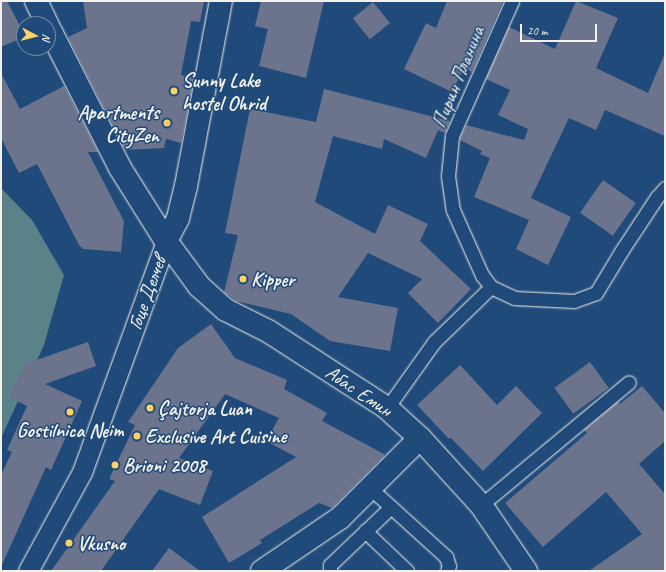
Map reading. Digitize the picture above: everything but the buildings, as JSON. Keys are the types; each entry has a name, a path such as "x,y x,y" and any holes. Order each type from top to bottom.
{"street":[{"name":"Абас Емин","path":"36,1 44,16"},
{"name":"Гоце Делчев","path":"28,571 82,472 166,241 178,218 186,186 221,1"},
{"name":"Абас Емин","path":"56,41 120,168 166,241 199,286 226,310 268,330 387,408 420,438 481,505 526,571"},
{"path":"262,571 340,518 420,438"}],"lane":[{"name":"Пирин Планина","path":"491,287 482,276 453,210 448,176 452,136 512,1"},
{"path":"387,408 434,342 491,287 515,298 574,301 596,293 622,250 657,197 665,188"},
{"path":"481,505 629,382"},
{"path":"370,488 446,557 449,566 447,571"},
{"path":"330,571 330,565 391,507"},
{"path":"366,531 407,571"}],"green space":[{"path":"1,188 32,220 64,275 44,345 1,438"}],"place":[{"name":"Sunny Lake hostel Ohrid","path":"174,91"},
{"name":"Apartments CityZen","path":"167,123"},
{"name":"Kipper","path":"243,279"},
{"name":"Çajtorja Luan","path":"150,408"},
{"name":"Gostilnica Neim","path":"70,412"},
{"name":"Exclusive Art Cuisine","path":"137,436"},
{"name":"Brioni 2008","path":"115,465"},
{"name":"Vkusno","path":"69,543"}]}
